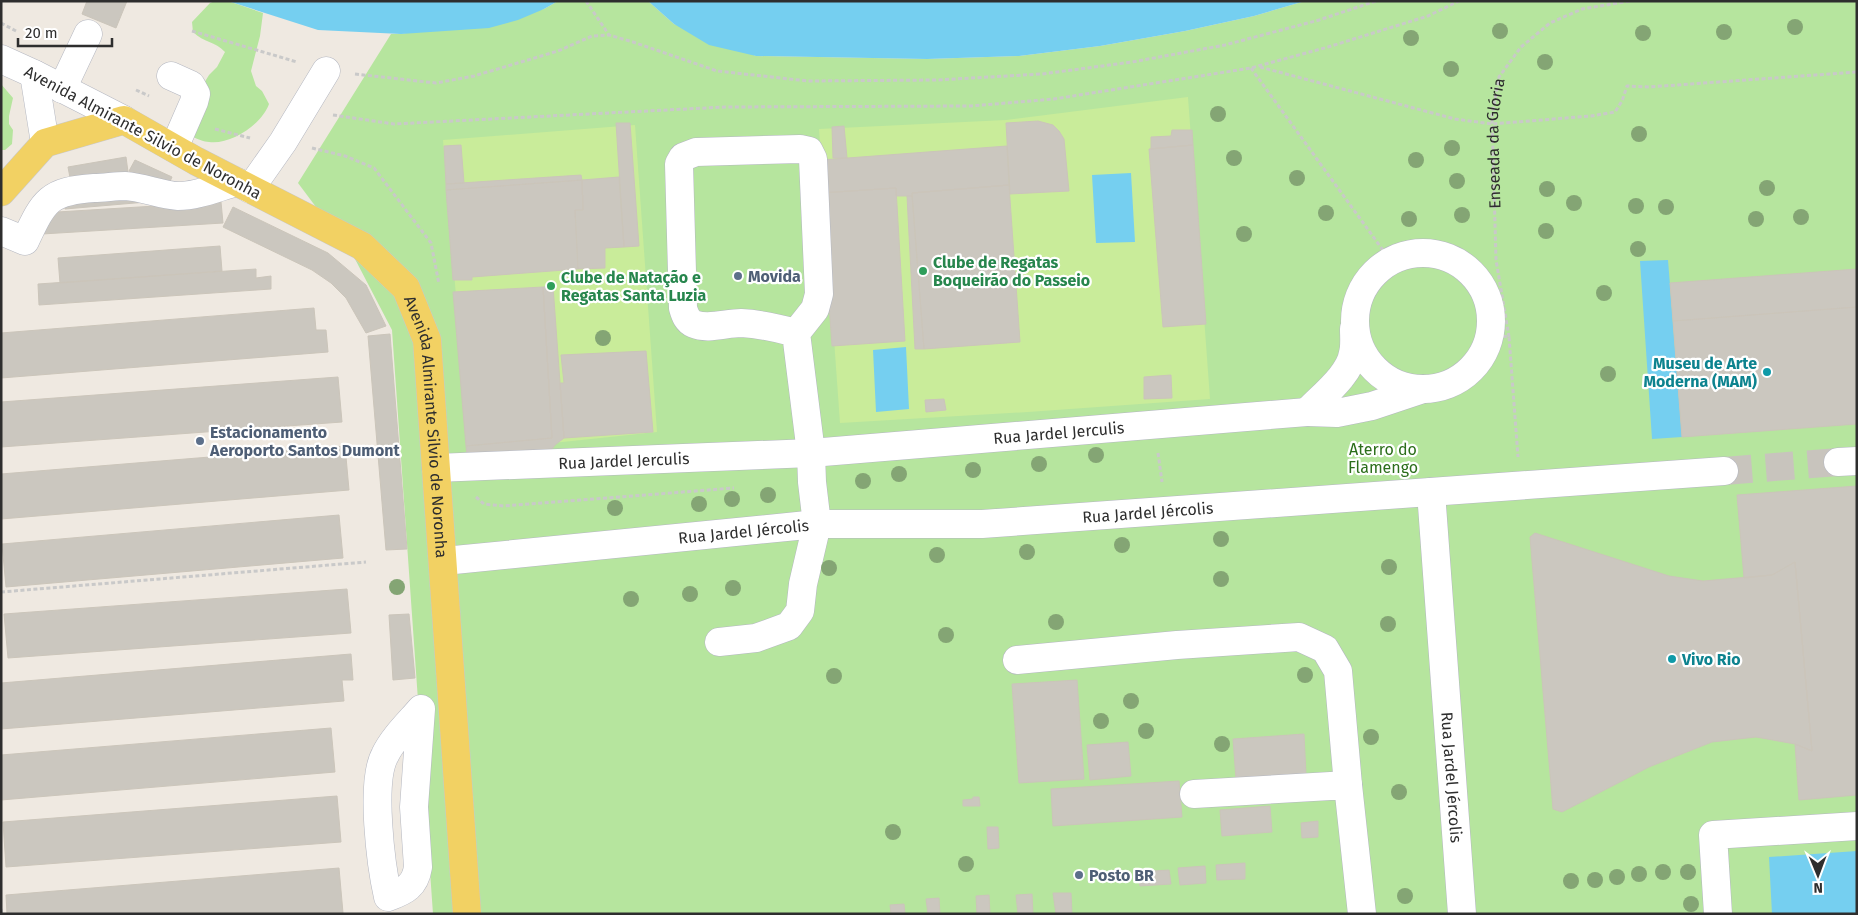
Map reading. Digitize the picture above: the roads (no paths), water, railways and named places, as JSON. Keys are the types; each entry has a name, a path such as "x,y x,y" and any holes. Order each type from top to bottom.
{"main road":[{"path":"1,192 45,143 124,120"},
{"name":"Avenida Almirante Silvio de Noronha","path":"124,120 185,155 362,246 406,288 427,340 468,914"}],"street":[{"path":"62,89 88,34"},
{"name":"Avenida Almirante Silvio de Noronha","path":"1,59 124,120"},
{"path":"1,230 25,241 37,215 44,205 54,197 69,190 125,186 164,195 181,196 244,185 303,110 326,71"},
{"path":"34,74 45,143"},
{"path":"171,76 191,85 196,94 185,155 188,184 181,196"},
{"path":"719,642 756,638 789,626 800,611 803,584 817,524 811,453 796,333 815,309 819,294 813,159 809,151 800,149 696,152 683,157 679,164 683,308 687,319 694,324 704,326 739,323 765,325 796,333"},
{"path":"1307,412 1342,378 1354,355 1354,325 1356,306 1363,288 1374,272 1390,260 1412,253 1426,253 1455,260 1473,274 1485,292 1500,336 1484,352 1473,367 1459,379 1442,386 1424,389 1403,386 1384,377 1369,363 1358,345 1354,325"},
{"name":"Rua Jardel Jerculis","path":"436,468 811,453 1307,412 1337,413 1363,408 1424,389"},
{"name":"Rua Jardel Jércolis","path":"444,561 817,524 982,524 1724,471"},
{"name":"Rua Jardel Jércolis","path":"1440,491 1462,914"},
{"path":"1017,660 1176,645 1298,637 1325,649 1338,671 1362,914"},
{"path":"386,905 377,788 381,764 385,753 450,677"},
{"path":"386,905 412,886 418,872 414,807 421,709"},
{"path":"1194,794 1348,785"},
{"path":"1718,914 1713,835 1857,826"}],"water":[{"path":"228,1 558,1 518,20 489,28 401,34 318,30"},
{"path":"648,1 1305,1 1254,16 1185,31 1100,46 1019,56 927,59 756,56 709,45 674,24"},
{"path":"1131,173 1135,242 1096,243 1092,175"},
{"path":"1668,260 1682,437 1652,439 1640,261"},
{"path":"906,347 909,409 876,412 873,350"},
{"path":"1857,851 1857,914 1772,914 1769,857"}],"tunnel":[{"path":"1724,471 1838,462"}],"place":[{"name":"Clube de Regatas Boqueirão do Passeio","path":"923,271"},
{"name":"Movida","path":"738,276"},
{"name":"Clube de Natação e Regatas Santa Luzia","path":"551,286"},
{"name":"Museu de Arte Moderna (MAM)","path":"1767,372"},
{"name":"Estacionamento Aeroporto Santos Dumont","path":"200,441"},
{"name":"Vivo Rio","path":"1672,659"},
{"name":"Posto BR","path":"1079,875"}],"park label":[{"name":"Aterro do Flamengo","path":"1383,458"}]}
